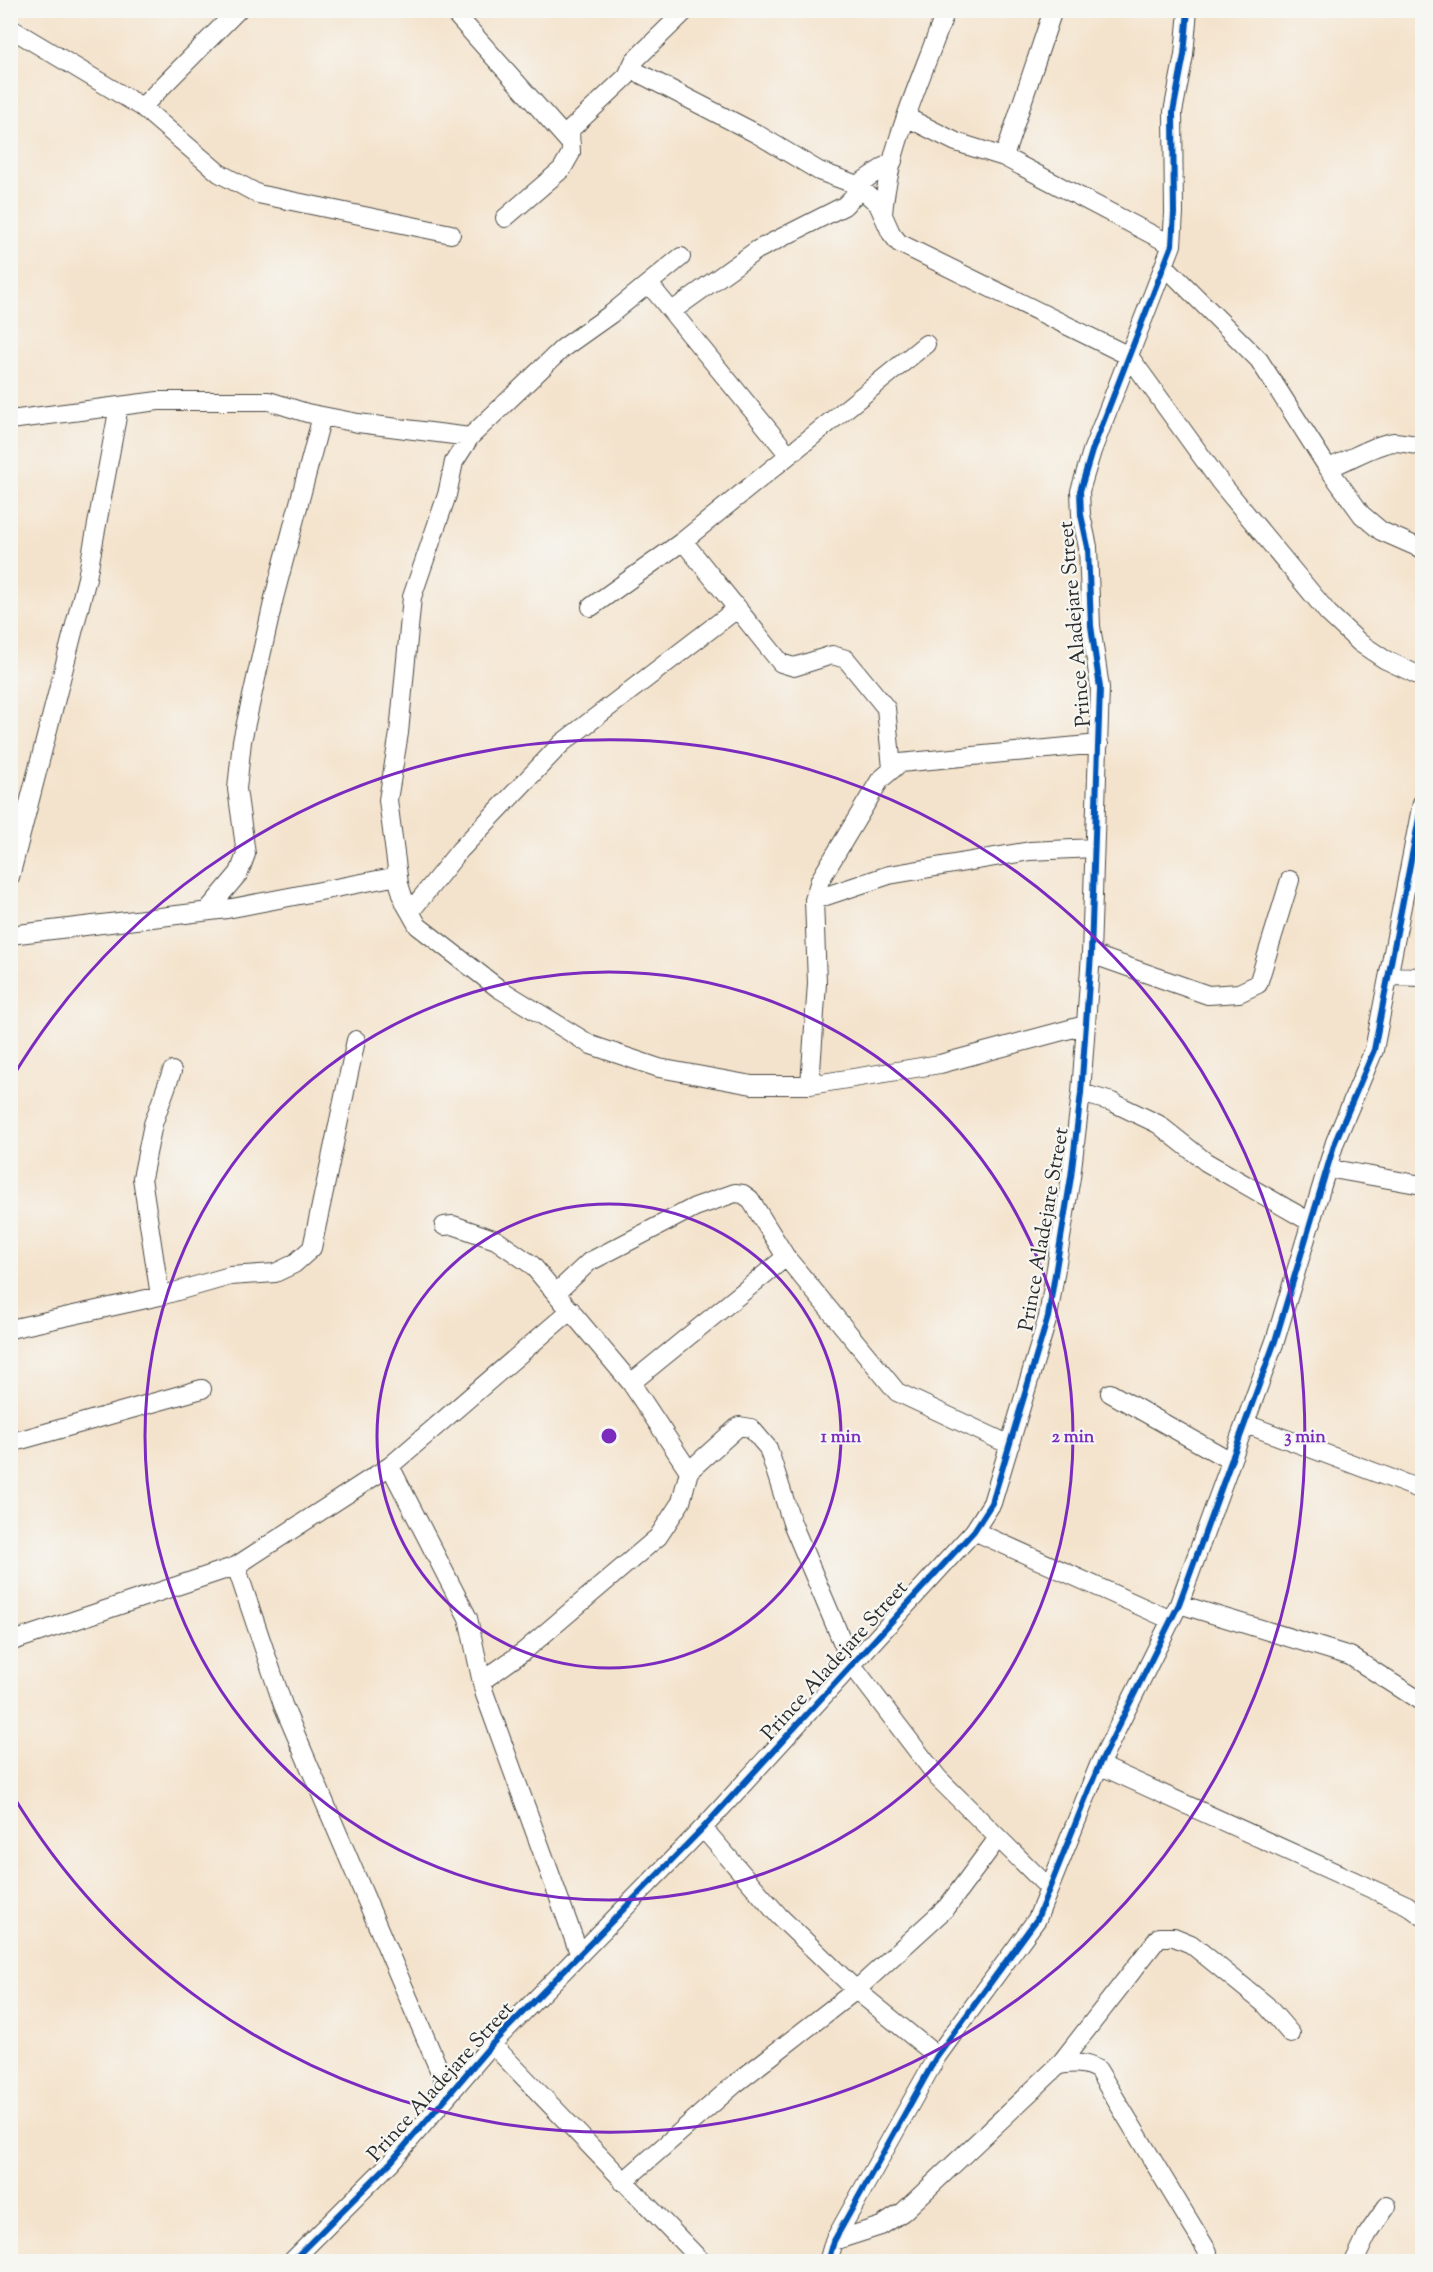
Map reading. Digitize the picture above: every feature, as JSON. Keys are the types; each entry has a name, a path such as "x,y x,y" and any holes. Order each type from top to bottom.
{"street":[{"path":"142,107 238,10"},
{"path":"452,10 570,144"},
{"path":"505,218 562,169 571,153 570,130 627,76 634,61 686,10"},
{"path":"883,215 885,191 893,161 946,10"},
{"path":"1004,157 1053,10"},
{"name":"Prince Aladejare Street","path":"291,2262 391,2162 492,2044 703,1828 974,1531 992,1503 1048,1317 1071,1177 1081,1093 1091,954 1100,688 1091,626 1088,547 1081,515 1080,491 1092,451 1172,245 1173,112 1184,55 1188,10"},
{"path":"10,28 142,107 219,173 258,194 451,234"},
{"path":"631,69 757,134 819,171 859,186 878,204 898,243 1129,356 1220,482 1328,613 1360,643 1384,659 1422,677"},
{"path":"908,118 956,142 1004,157 1172,245"},
{"path":"672,311 757,250 844,206 859,186 893,161"},
{"path":"681,257 649,284 563,348 470,437 454,462 447,495 412,597 399,733 388,800 398,876 410,912 418,926 498,988 591,1045 659,1068 752,1085 810,1085 940,1064 1085,1025"},
{"path":"1165,267 1259,360 1300,419 1328,468 1362,515 1381,531 1422,549"},
{"path":"649,284 789,455"},
{"path":"591,607 683,541 926,344"},
{"path":"10,420 158,400 269,401 322,416 470,437"},
{"path":"10,877 87,578 119,405"},
{"path":"207,911 239,873 246,854 237,789 242,741 274,598 322,416"},
{"path":"1328,468 1353,460 1380,445 1396,442 1422,446"},
{"path":"683,541 781,663 794,667 832,655 846,659 886,708 892,768"},
{"path":"410,912 460,850 562,744 738,608"},
{"path":"810,1085 817,983 814,900 820,880 880,780 900,763 1099,744"},
{"path":"828,2262 834,2241 937,2056 1030,1932 1099,1765 1175,1612 1246,1424 1312,1223 1327,1168 1374,1050 1422,803"},
{"path":"814,900 889,876 1030,851 1094,848"},
{"path":"10,935 207,911 398,876"},
{"path":"1091,954 1208,995 1239,993 1258,984 1290,880"},
{"path":"1390,976 1422,977"},
{"path":"10,1329 160,1296 230,1275 275,1273 294,1264 312,1248 356,1040"},
{"path":"160,1296 142,1178 153,1124 172,1071"},
{"path":"1081,1093 1112,1102 1158,1124 1206,1162 1312,1223"},
{"path":"1327,1168 1422,1185"},
{"path":"556,1293 589,1262 695,1207 735,1193 743,1194 750,1199 786,1257 897,1392 1010,1444"},
{"path":"444,1226 461,1228 496,1240 532,1265 631,1383 689,1471"},
{"path":"631,1383 786,1257"},
{"path":"10,1642 236,1566 390,1466 571,1310"},
{"path":"10,1443 202,1389"},
{"path":"1110,1393 1231,1461"},
{"path":"1246,1424 1422,1490"},
{"path":"482,1681 523,1652 658,1537 681,1502 689,1471 739,1426 747,1426 758,1434 768,1448 792,1523 852,1665 938,1778 1048,1887"},
{"path":"390,1466 468,1618 482,1681 579,1953"},
{"path":"974,1531 1175,1612 1350,1656 1422,1702"},
{"path":"236,1566 283,1705 449,2092"},
{"path":"1099,1765 1407,1905 1422,1916"},
{"path":"703,1828 779,1916 856,1990 937,2056"},
{"path":"623,2182 735,2084 856,1990 947,1907 998,1838"},
{"path":"834,2241 893,2220 1059,2065 1158,1937 1174,1937 1191,1944 1266,2005 1292,2034"},
{"path":"492,2044 702,2262"},
{"path":"1059,2065 1077,2062 1098,2070 1208,2252"},
{"path":"1354,2262 1367,2235 1387,2206"}],"cycle path":[{"path":"291,2262 391,2162 492,2044 703,1828 974,1531 992,1503 1048,1317 1071,1177 1081,1093 1091,954 1100,688 1091,626 1088,547 1081,515 1080,491 1092,451 1172,245 1173,112 1184,55 1188,10"},
{"path":"828,2262 834,2241 937,2056 1037,1919 1099,1765 1179,1604 1275,1341 1335,1142 1374,1050 1422,803"}]}
